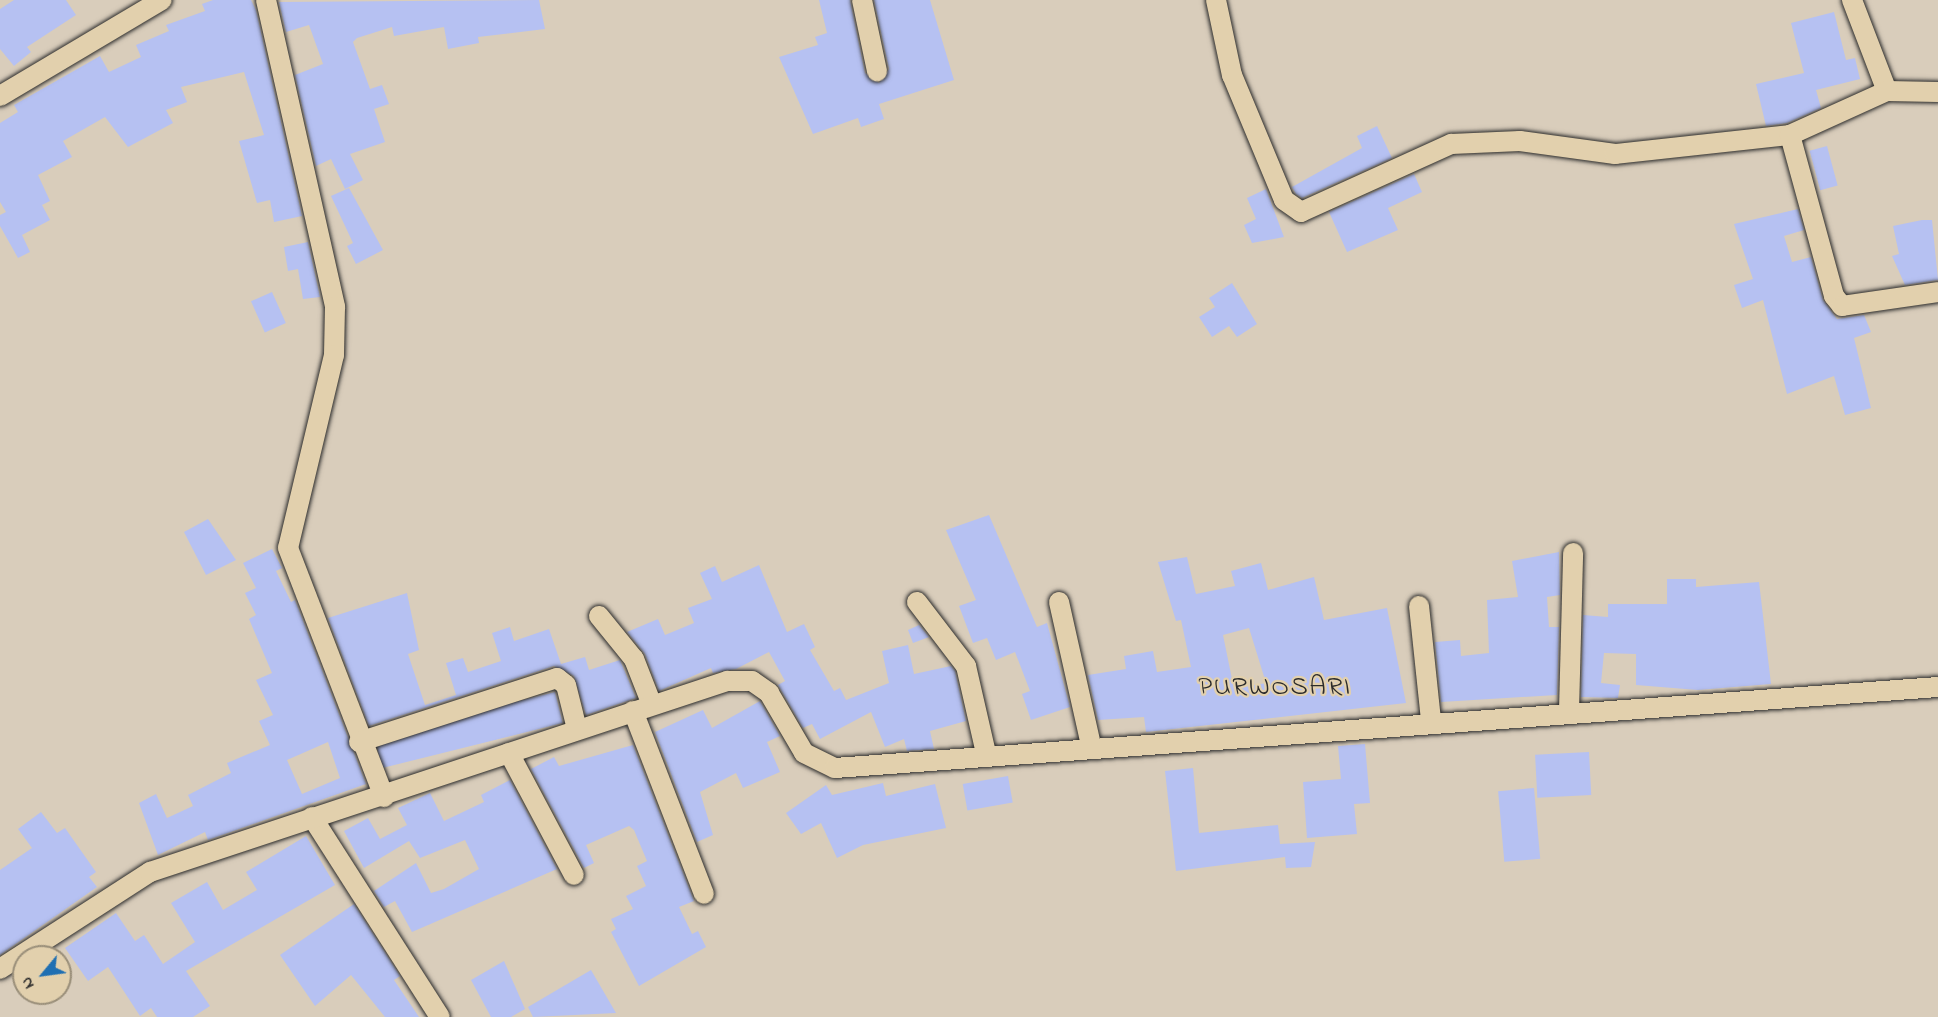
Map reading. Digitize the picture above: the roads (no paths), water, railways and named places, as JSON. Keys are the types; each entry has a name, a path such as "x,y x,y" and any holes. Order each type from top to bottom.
{"street":[{"path":"0,96 162,0"},
{"path":"266,0 335,307 334,354 288,548 359,742 384,797"},
{"path":"862,0 877,71"},
{"path":"1216,0 1232,75 1284,200 1301,212 1451,144 1520,141 1615,154 1791,135 1887,91 1938,92"},
{"path":"1852,0 1887,91"},
{"path":"1791,135 1834,296 1842,306 1938,292"},
{"path":"1569,711 1573,553"},
{"path":"917,602 966,666 986,753"},
{"path":"1059,602 1091,745"},
{"path":"1419,606 1431,721"},
{"path":"599,616 634,659 652,705"},
{"path":"359,742 557,678 566,685 577,729"},
{"path":"2,964 150,872 312,817 384,797 577,729 727,681 752,681 769,693 804,753 817,764 835,768 986,753 1014,756 1091,745 1938,687"},
{"path":"633,711 704,894"},
{"path":"509,753 574,875"},
{"path":"312,817 440,1017"}],"district":[{"name":"PURWOSARI","path":"1275,688"}]}
